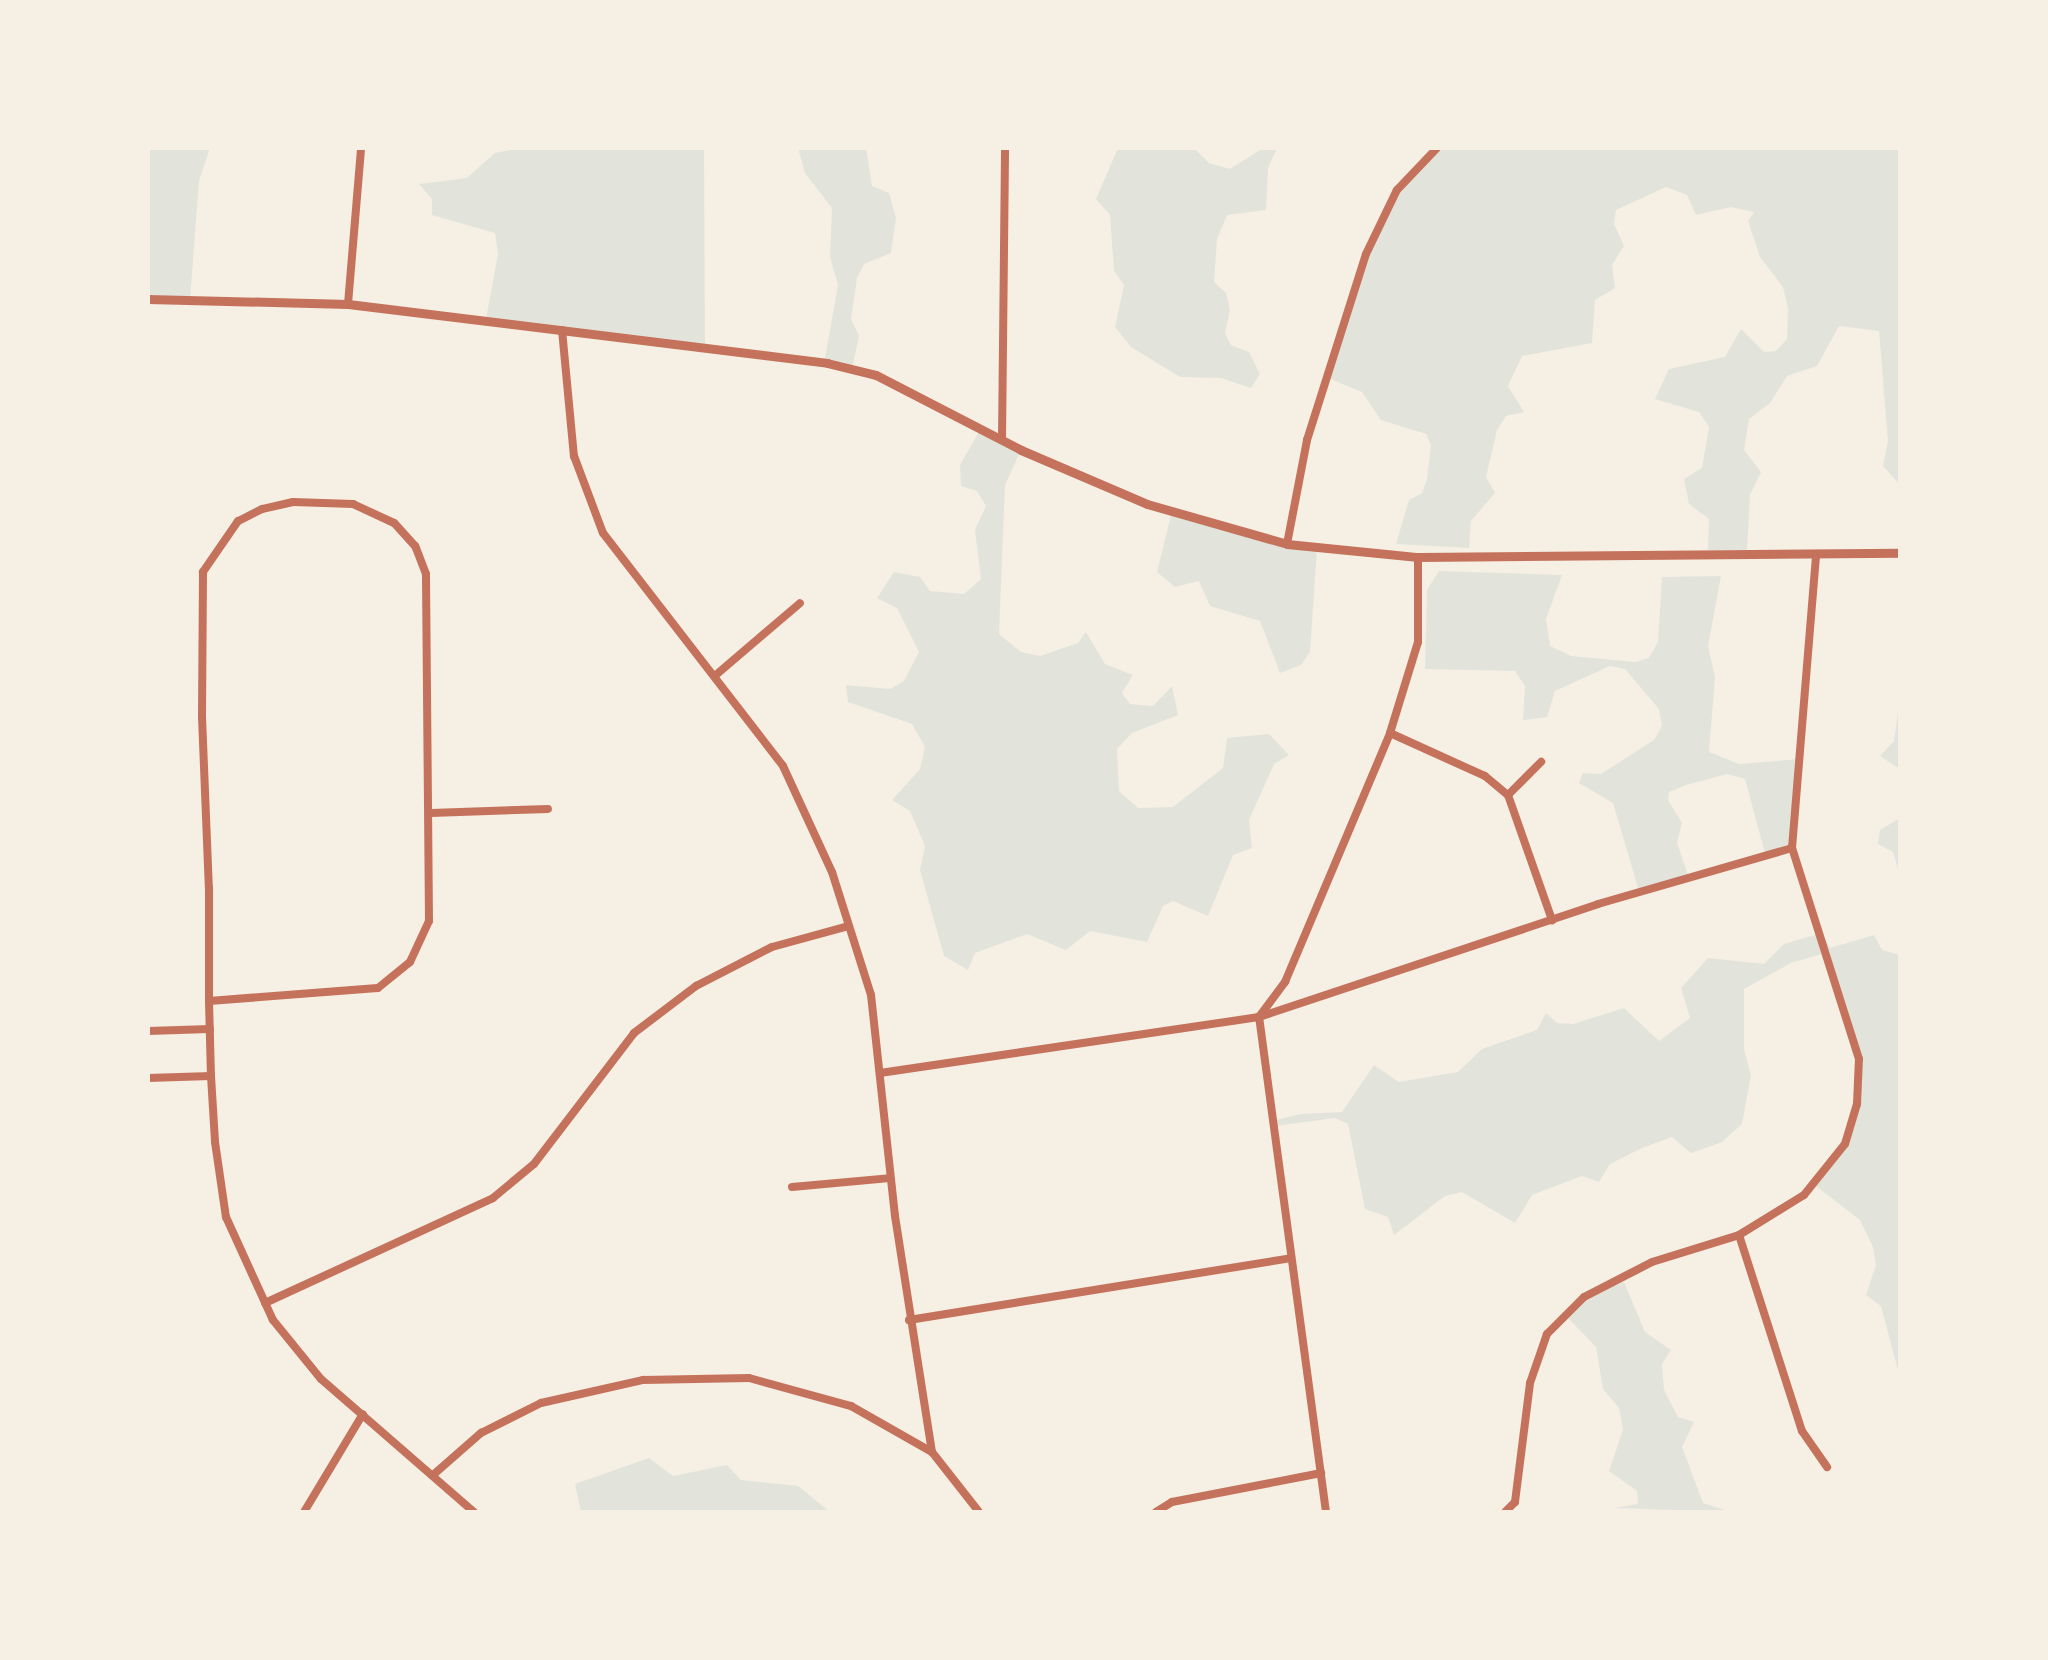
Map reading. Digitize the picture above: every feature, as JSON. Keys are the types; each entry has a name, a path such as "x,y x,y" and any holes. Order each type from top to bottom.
{"street":[{"path":"348,304 361,148"},
{"path":"1002,440 1005,148"},
{"path":"1287,544 1307,440 1366,254 1397,190 1437,148"},
{"path":"148,300 348,304 827,363 876,375 1002,440 1147,504 1287,544 1418,557 1900,553"},
{"path":"562,330 574,456 603,533 717,674 811,816 871,995 890,1178 932,1452"},
{"path":"209,1001 378,988 410,962 428,921 431,813 426,574 414,546 394,523 353,504 293,502 238,521 203,572 209,1001 211,1076 226,1217 265,1303 320,1379 474,1512"},
{"path":"1505,1512 1515,1502 1530,1384 1547,1334 1584,1297 1652,1262 1739,1235 1804,1194 1842,1151 1857,1104 1859,1059 1846,1002 1792,848 1816,554"},
{"path":"1326,1512 1258,1017 1285,982 1390,733 1418,642 1418,557"},
{"path":"717,674 800,603"},
{"path":"1390,733 1485,776 1508,795 1552,920"},
{"path":"1508,795 1541,762"},
{"path":"431,813 548,809"},
{"path":"880,1073 1258,1017 1552,920 1792,848"},
{"path":"265,1303 492,1198 534,1164 634,1034 696,986 772,947 848,926"},
{"path":"148,1031 210,1030"},
{"path":"148,1078 211,1076"},
{"path":"792,1187 890,1178"},
{"path":"1739,1235 1802,1431 1827,1467"},
{"path":"910,1320 1291,1258"},
{"path":"433,1474 482,1434 541,1403 642,1380 750,1378 851,1406 932,1452 979,1512"},
{"path":"304,1512 363,1414"},
{"path":"1156,1512 1172,1502 1321,1473"}],"shaded area":[{"path":"148,148 210,148 199,181 190,300 148,300"},
{"path":"519,148 704,148 705,347 486,319 498,254 495,233 432,215 432,199 419,184 467,178 495,153"},
{"path":"798,148 866,148 872,186 889,193 896,218 891,253 864,264 857,278 851,319 859,336 852,368 824,364 838,285 830,257 832,208 805,173"},
{"path":"1118,148 1194,148 1209,163 1230,169 1263,148 1277,148 1268,168 1266,210 1227,215 1217,239 1214,282 1226,293 1230,310 1225,333 1231,345 1249,352 1260,374 1251,388 1221,378 1180,377 1131,347 1115,327 1124,285 1114,271 1110,215 1096,199"},
{"path":"1439,148 1900,148 1900,485 1883,466 1888,441 1879,331 1839,326 1817,366 1787,376 1770,403 1749,419 1744,450 1761,472 1750,495 1747,550 1708,550 1709,519 1689,504 1684,479 1702,468 1709,427 1699,412 1655,399 1669,369 1725,357 1741,329 1764,352 1776,351 1787,339 1788,308 1783,287 1760,257 1748,221 1754,212 1731,207 1696,215 1687,195 1666,187 1616,210 1614,224 1624,246 1612,265 1615,288 1595,300 1592,343 1522,356 1508,386 1524,412 1506,416 1497,430 1486,477 1495,493 1471,521 1469,548 1396,544 1409,500 1422,493 1427,479 1431,445 1426,434 1381,420 1362,392 1328,378 1365,259 1393,198"},
{"path":"980,430 1020,452 1005,485 999,634 1021,652 1040,656 1078,643 1086,632 1105,664 1133,675 1122,693 1130,704 1153,706 1172,686 1178,715 1132,733 1117,749 1119,791 1138,808 1173,807 1223,768 1227,738 1269,734 1289,755 1274,764 1249,820 1252,848 1233,855 1208,916 1173,901 1163,906 1147,942 1090,931 1066,950 1027,934 975,953 968,970 944,956 920,870 925,846 910,811 892,800 920,769 925,747 912,724 848,702 846,685 890,689 904,681 919,652 897,608 877,598 894,572 920,577 930,591 964,594 981,579 975,530 986,506 977,491 961,486 960,465"},
{"path":"1171,515 1317,549 1310,652 1301,665 1280,673 1260,621 1210,606 1199,581 1175,587 1157,572"},
{"path":"1439,571 1562,575 1546,619 1550,646 1571,656 1635,662 1649,658 1658,642 1662,577 1721,576 1708,646 1715,677 1709,752 1739,764 1800,759 1794,847 1765,853 1745,779 1727,774 1686,785 1669,792 1668,800 1682,823 1677,843 1689,878 1639,891 1613,803 1579,783 1583,773 1601,774 1654,740 1662,726 1659,709 1625,669 1610,666 1555,691 1547,717 1523,720 1525,686 1515,671 1425,669 1427,590"},
{"path":"1900,698 1900,769 1880,756 1894,741"},
{"path":"1900,818 1900,876 1893,852 1878,844 1880,830"},
{"path":"1822,933 1830,948 1874,935 1882,950 1900,955 1900,1378 1881,1306 1866,1295 1876,1265 1873,1247 1860,1220 1816,1186 1841,1155 1860,1102 1860,1059 1828,952 1791,963 1744,989 1744,1049 1751,1075 1742,1124 1722,1142 1691,1153 1672,1137 1644,1147 1610,1164 1599,1182 1582,1176 1532,1195 1515,1223 1462,1192 1445,1196 1394,1235 1388,1217 1365,1209 1348,1124 1335,1118 1275,1126 1276,1120 1301,1114 1342,1112 1374,1065 1399,1082 1458,1072 1482,1049 1537,1030 1546,1013 1557,1023 1573,1024 1624,1008 1659,1041 1690,1018 1681,988 1708,958 1764,964 1784,944"},
{"path":"1624,1282 1645,1332 1671,1350 1662,1364 1664,1390 1678,1417 1694,1422 1682,1447 1703,1503 1731,1512 1615,1508 1638,1504 1637,1491 1609,1471 1623,1430 1619,1408 1603,1389 1596,1347 1568,1318 1590,1295"},
{"path":"649,1458 673,1476 727,1465 741,1480 798,1486 830,1512 581,1512 575,1484"}]}
